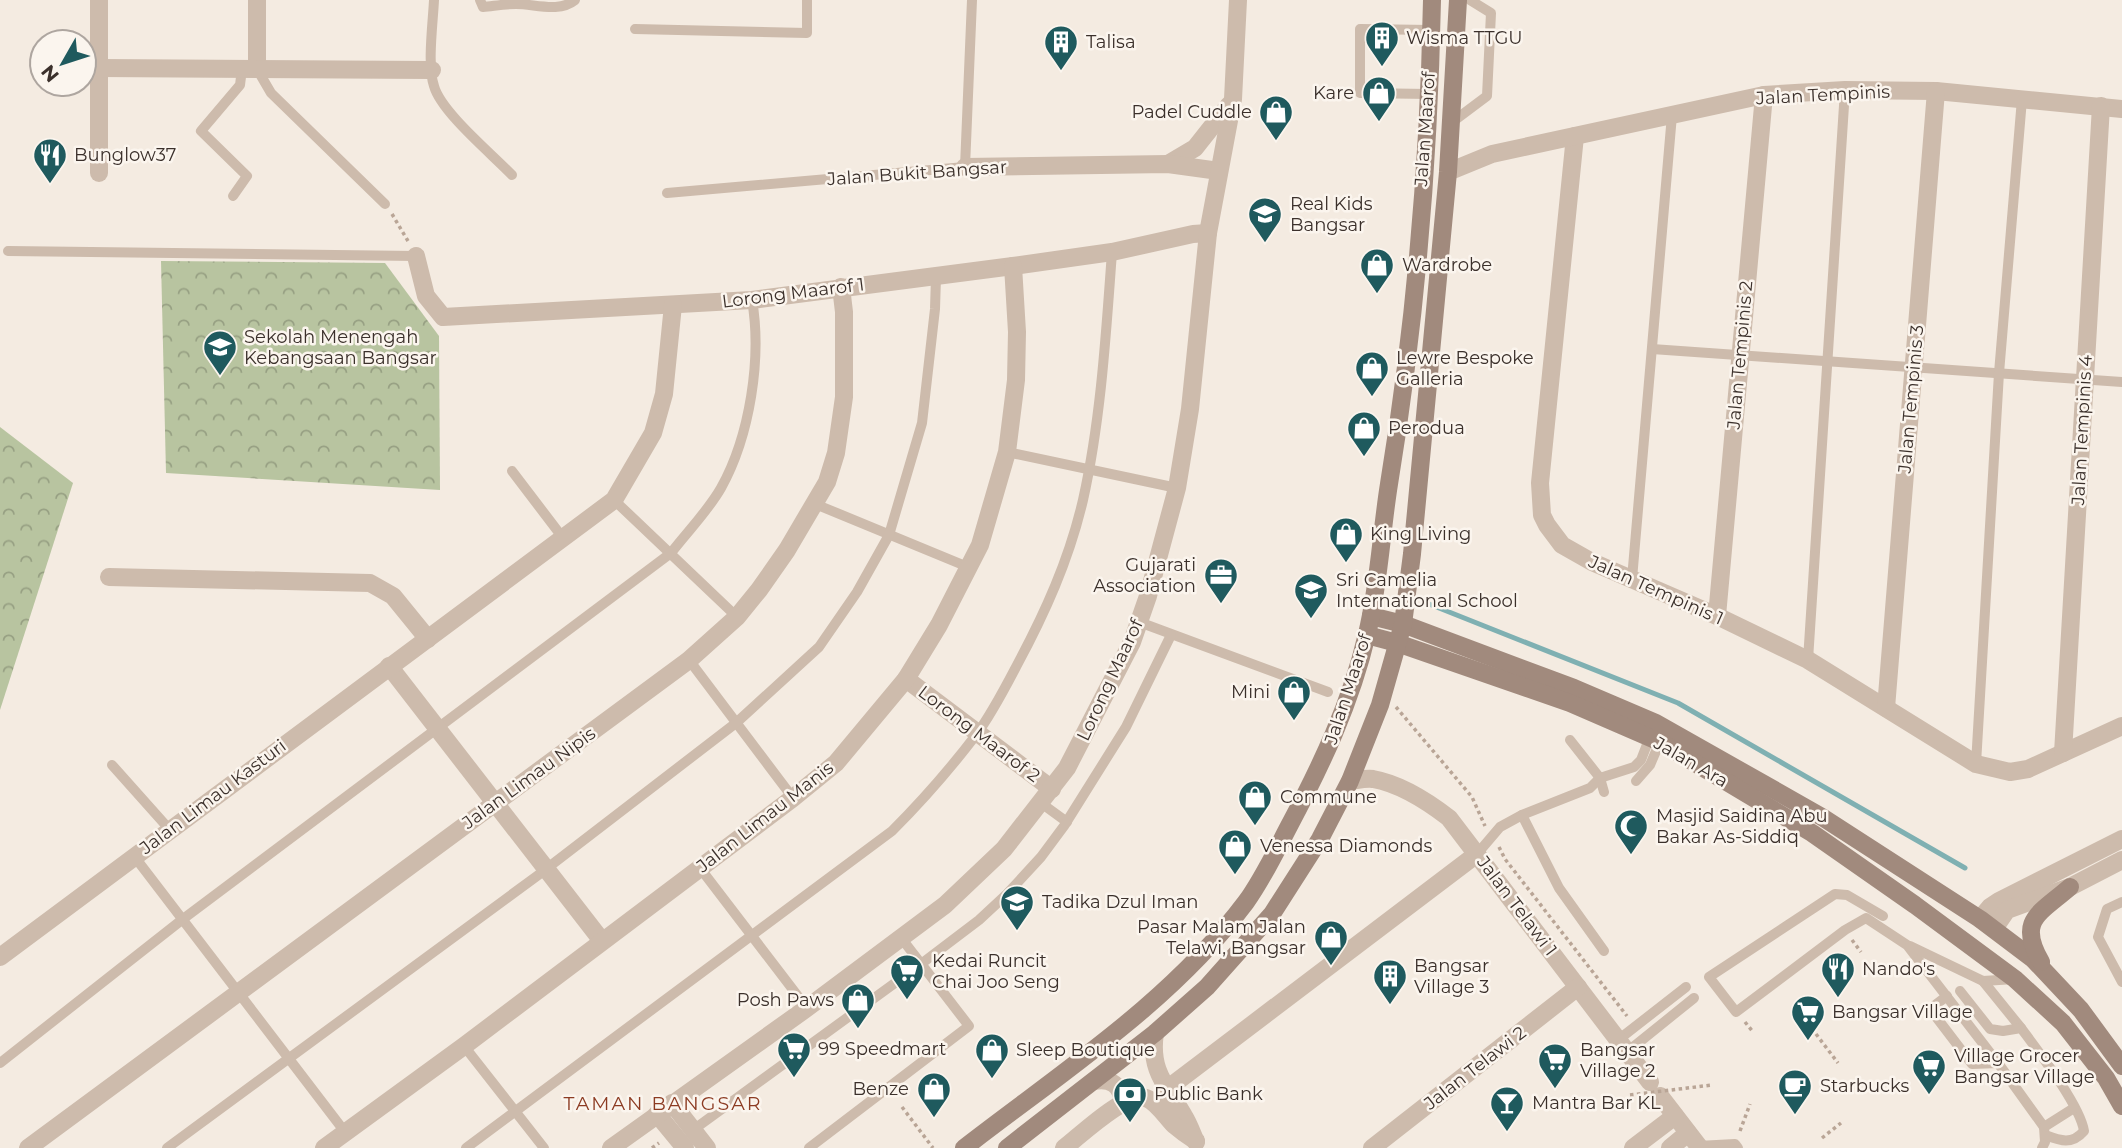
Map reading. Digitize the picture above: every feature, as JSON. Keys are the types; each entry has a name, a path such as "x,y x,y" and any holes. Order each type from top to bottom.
{"main road":[{"name":"Jalan Maarof","path":"964,1148 1160,995 1188,969 1247,901 1318,772 1343,711 1371,616 1407,356 1429,94 1432,0"},
{"name":"Jalan Maarof","path":"1007,1148 1155,1033 1207,987 1272,914 1320,839 1350,781 1380,705 1403,624 1412,554 1448,172 1458,0"},
{"name":"Jalan Ara","path":"1371,616 1403,624 1574,688 1822,817 1987,924 2033,959 2081,1010 2122,1066"},
{"name":"Jalan Ara","path":"1367,635 1658,732 1812,833 2015,979 2063,1023 2106,1078 2122,1106"},
{"path":"2050,977 2032,947 2028,933 2038,914 2070,887"},
{"path":"1914,905 1956,924 1987,924"}],"street":[{"path":"99,0 99,173"},
{"path":"249,69 257,0"},
{"name":"Lorong Maarof","path":"611,1148 902,939 965,887 1004,849 1067,768 1122,665 1139,622 1177,488 1190,408 1208,233 1233,99 1238,0"},
{"path":"99,68 432,70"},
{"name":"Jalan Tempinis","path":"1448,172 1492,154 1764,95 1845,90 1936,90 2122,109"},
{"name":"Jalan Tempinis 3","path":"1886,708 1936,90"},
{"name":"Jalan Tempinis 2","path":"1717,616 1764,95"},
{"path":"1168,164 1195,148 1212,130 1233,99"},
{"name":"Jalan Tempinis 4","path":"2063,753 2101,106"},
{"name":"Jalan Tempinis 1","path":"1575,136 1539,483 1547,525 1562,545 1591,562 1717,616 1808,660 1976,764 2010,772 2028,769 2122,726"},
{"name":"Jalan Bukit Bangsar","path":"965,167 1168,164 1219,171"},
{"name":"Lorong Maarof 1","path":"416,256 426,296 443,317 752,300 1111,252 1208,233"},
{"name":"Jalan Limau Manis","path":"324,1148 793,798 836,763 906,679 939,625 980,545 1007,452 1016,380 1017,332 1013,266"},
{"name":"Jalan Limau Nipis","path":"28,1148 689,660 737,617 787,550 827,482 836,453 844,397 844,312 841,287"},
{"name":"Jalan Limau Kasturi","path":"0,957 614,500 653,433 664,394 673,305"},
{"path":"109,577 370,583 393,596 428,639"},
{"path":"388,666 602,941"},
{"name":"Lorong Maarof 2","path":"906,679 978,733 1046,796"},
{"name":"Jalan Telawi 1","path":"1350,781 1371,778 1398,787 1426,801 1449,818 1695,1142"},
{"path":"1987,924 1990,907 1998,901 2122,839"},
{"path":"1167,1089 1477,854"},
{"path":"1987,924 2007,910 2070,887 2122,860"},
{"name":"Jalan Telawi 2","path":"1372,1148 1578,987"},
{"path":"1155,1033 1155,1066 1186,1118 1198,1145"},
{"path":"1094,1081 1111,1081 1118,1086 1123,1102"},
{"path":"1064,1148 1123,1102 1135,1097 1146,1098 1154,1103 1175,1126 1198,1145"},
{"path":"672,1103 686,1140"},
{"path":"657,1114 686,1140 708,1148"},
{"path":"1633,1148 1675,1116"},
{"path":"1670,1148 1695,1142"}],"lane":[{"path":"434,0 434,86 444,105 512,174"},
{"path":"480,0 483,7 517,4 568,6 575,0"},
{"path":"635,29 807,33 807,0"},
{"path":"965,167 972,0"},
{"path":"1451,123 1487,96 1492,13 1470,0"},
{"path":"1429,94 1360,93 1360,29 1431,30"},
{"path":"233,196 247,176 201,131 240,85 249,69 385,204"},
{"path":"1808,660 1845,90"},
{"path":"1976,764 1999,373 2022,99"},
{"path":"1632,579 1672,114"},
{"name":"Jalan Bukit Bangsar","path":"667,193 965,167"},
{"path":"9,251 416,256"},
{"path":"466,1148 892,831 927,795 978,733 1005,687 1056,587 1077,523 1089,471 1103,364 1111,252"},
{"path":"167,1148 546,869 736,723 819,647 856,592 889,535 922,423 936,277"},
{"path":"0,1063 183,919 671,552 720,489 742,438 754,374 756,323 752,300"},
{"path":"1652,349 2122,382"},
{"path":"1007,452 1177,488"},
{"path":"512,471 563,538"},
{"path":"614,500 737,617"},
{"path":"816,504 968,567"},
{"path":"1139,622 1328,692"},
{"path":"686,1140 979,920 1007,894 1067,822 1126,727 1171,635"},
{"path":"689,660 793,798"},
{"path":"1477,854 1500,827 1590,788 1600,778 1634,767 1658,732"},
{"path":"1636,781 1650,765 1658,732"},
{"path":"1570,740 1608,791 1590,788"},
{"path":"112,765 170,830"},
{"path":"1046,796 1067,822"},
{"path":"1522,816 1559,888 1604,951"},
{"path":"134,856 345,1132"},
{"path":"700,868 807,1008"},
{"path":"1882,916 1847,895 1835,894 1709,977 1737,1012 1844,930 1866,918 1907,945 1983,981 2021,1028 2082,1120 2084,1131 2078,1139 2065,1142 2045,1140"},
{"path":"2122,902 2107,909 2098,937 2122,982"},
{"path":"809,1148 969,1026 902,939"},
{"path":"1907,945 1998,1063 2045,1140"},
{"path":"1983,981 2015,979"},
{"path":"1622,1046 1634,1026 1686,988"},
{"path":"1960,991 1990,1029 2003,1031 2021,1028"},
{"path":"1947,996 1930,1009 1972,1064 1998,1063"},
{"path":"1622,1046 1694,998"},
{"path":"464,1046 544,1148"},
{"path":"2045,1140 2074,1108"},
{"path":"1695,1142 1736,1146"}],"path":[{"path":"385,204 402,228 416,256"},
{"path":"1396,708 1472,797 1504,859 1615,998 1634,1026"},
{"path":"1816,1034 1838,1063"},
{"path":"1630,1095 1712,1085"},
{"path":"1736,1146 1751,1104"},
{"path":"902,1107 933,1148"},
{"path":"1822,1138 1841,1123"}],"green space":[{"path":"161,261 385,263 439,336 440,490 166,473"},
{"path":"0,427 73,483 0,710"}],"waterway":[{"path":"1429,604 1678,703 1965,868"}],"place":[{"name":"Wisma TTGU","path":"1382,68"},
{"name":"Talisa","path":"1061,72"},
{"name":"Kare","path":"1379,123"},
{"name":"Padel Cuddle","path":"1276,142"},
{"name":"Bunglow37","path":"50,185"},
{"name":"Real Kids Bangsar","path":"1265,244"},
{"name":"Wardrobe","path":"1377,295"},
{"name":"Sekolah Menengah Kebangsaan Bangsar","path":"220,377"},
{"name":"Lewre Bespoke Galleria","path":"1372,398"},
{"name":"Perodua","path":"1364,458"},
{"name":"King Living","path":"1346,564"},
{"name":"Gujarati Association","path":"1221,605"},
{"name":"Sri Camelia International School","path":"1311,620"},
{"name":"Mini","path":"1294,722"},
{"name":"Commune","path":"1255,827"},
{"name":"Masjid Saidina Abu Bakar As-Siddiq","path":"1631,856"},
{"name":"Venessa Diamonds","path":"1235,876"},
{"name":"Tadika Dzul Iman","path":"1017,932"},
{"name":"Pasar Malam Jalan Telawi, Bangsar","path":"1331,967"},
{"name":"Nando's","path":"1838,999"},
{"name":"Kedai Runcit Chai Joo Seng","path":"907,1001"},
{"name":"Bangsar Village 3","path":"1390,1006"},
{"name":"Posh Paws","path":"858,1030"},
{"name":"Bangsar Village","path":"1808,1042"},
{"name":"99 Speedmart","path":"794,1079"},
{"name":"Sleep Boutique","path":"992,1080"},
{"name":"Bangsar Village 2","path":"1555,1090"},
{"name":"Village Grocer Bangsar Village","path":"1929,1096"},
{"name":"Starbucks","path":"1795,1116"},
{"name":"Benze","path":"934,1119"},
{"name":"Public Bank","path":"1130,1124"},
{"name":"Mantra Bar KL","path":"1507,1133"}],"district":[{"name":"TAMAN BANGSAR","path":"663,1103"}]}
